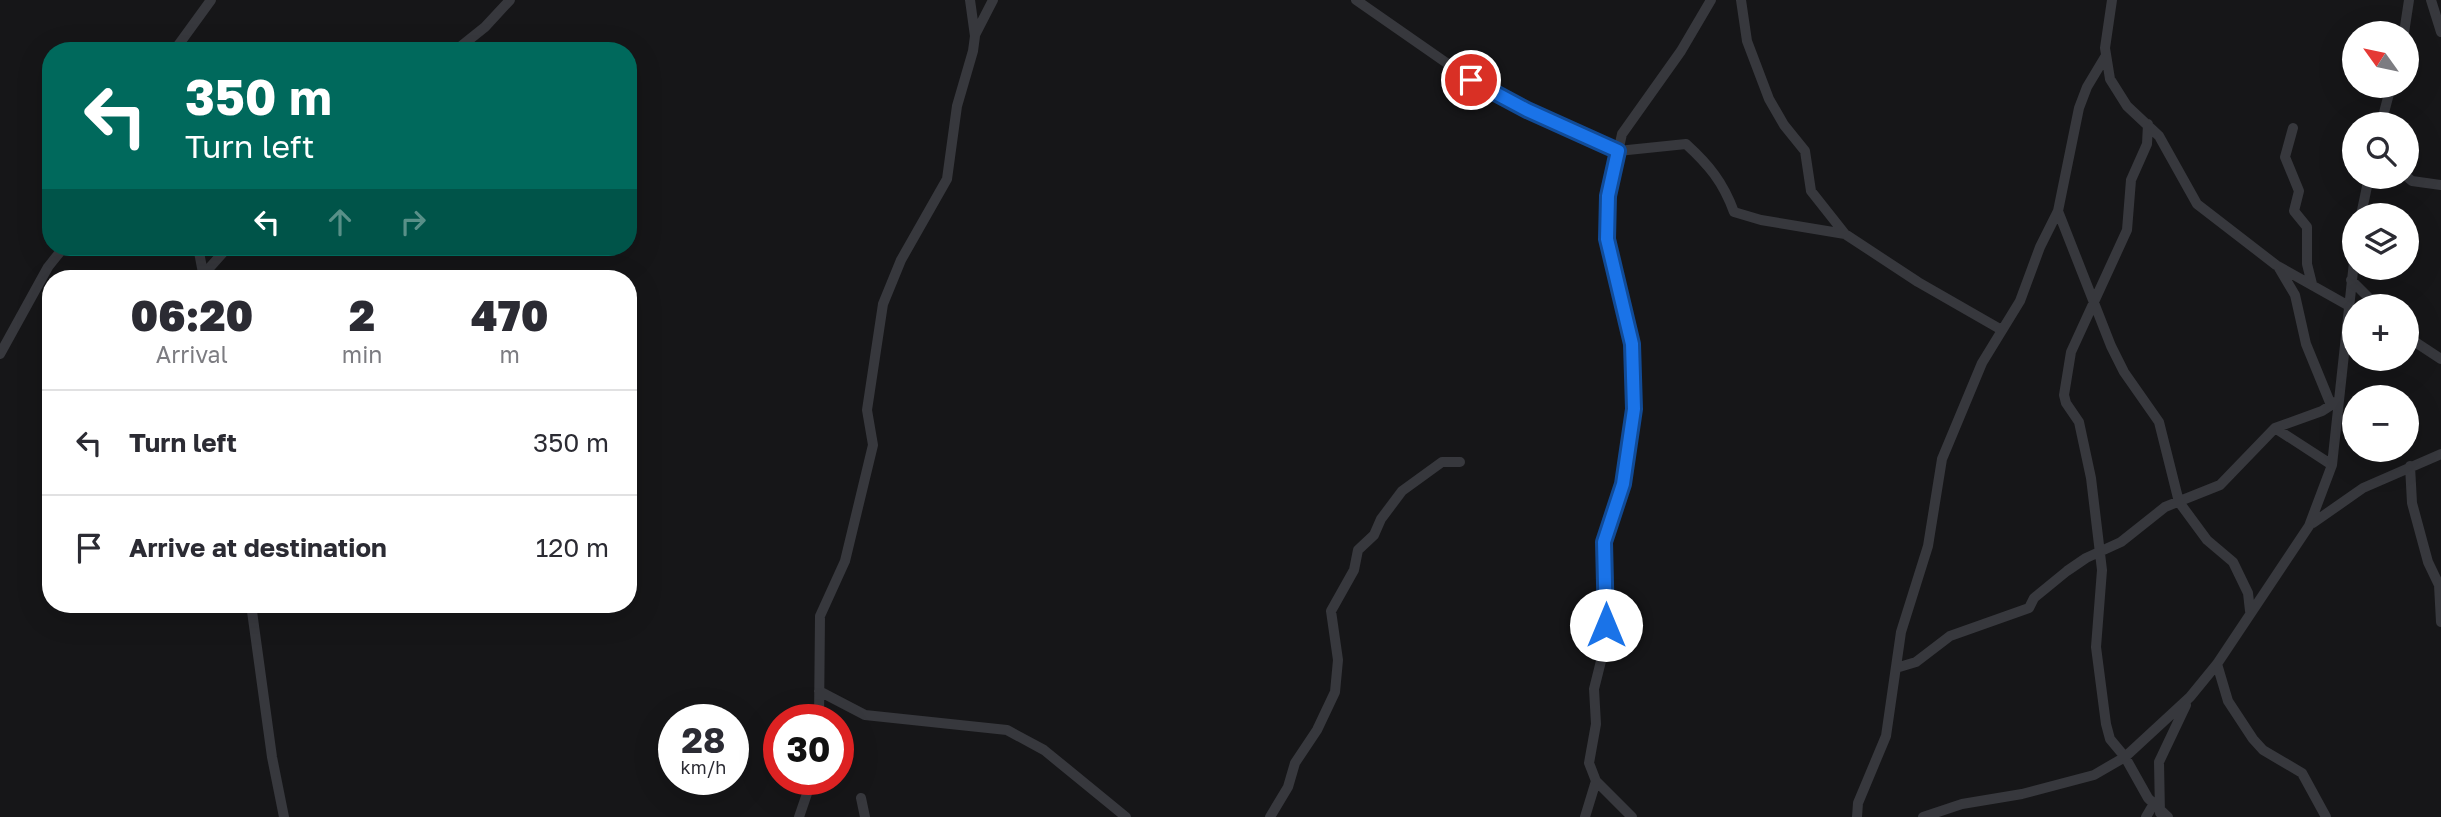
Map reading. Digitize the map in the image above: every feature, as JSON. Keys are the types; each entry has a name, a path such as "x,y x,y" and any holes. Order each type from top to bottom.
{"street":[{"path":"181,42 211,0"},
{"path":"466,42 485,27 510,0"},
{"path":"970,0 975,36"},
{"path":"819,704 822,606 845,561 873,445 867,410 883,304 901,260 944,185 957,106 975,36 993,0"},
{"path":"1356,0 1471,80 1527,110 1618,151 1686,144 1710,166 1724,185 1734,212 1761,220 1845,234"},
{"path":"1632,817 1596,781 1589,763 1596,724 1594,689 1604,649 1604,542 1623,484 1634,409 1632,344 1607,239 1608,196 1618,151 1632,117 1681,51 1711,0"},
{"path":"1741,0 1747,41 1769,99 1784,125 1805,150 1811,191 1845,234 1898,270 2000,329"},
{"path":"1857,817 1858,803 1886,736 1906,614 1928,546 1942,459 1982,363 2000,329 2020,301 2043,239 2058,211 2079,108 2087,87 2105,58 2112,0"},
{"path":"2406,21 2409,0"},
{"path":"2431,0 2441,32"},
{"path":"2105,58 2117,91 2171,154 2197,204 2276,265 2342,302"},
{"path":"2148,124 2147,144 2131,180 2127,230 2071,352 2064,394 2066,404 2079,422 2091,478 2102,579 2096,647 2102,707 2110,738 2160,813"},
{"path":"2293,128 2285,157 2299,191 2294,211 2307,226 2307,264 2312,284"},
{"path":"2419,182 2441,185"},
{"path":"2058,211 2092,304 2124,372 2159,422 2179,502 2207,540 2233,562 2248,593 2250,611"},
{"path":"46,270 57,256"},
{"path":"209,270 221,256"},
{"path":"2276,265 2295,295 2306,344 2335,403"},
{"path":"0,354 42,278"},
{"path":"2350,294 2351,280"},
{"path":"2351,280 2365,294"},
{"path":"2419,345 2441,359"},
{"path":"1923,817 1962,804 2022,794 2094,775 2125,757 2190,697 2217,664 2309,526 2332,465 2335,403 2342,354"},
{"path":"1896,668 1916,662 1950,636 2029,608 2034,598 2067,571 2087,558 2100,554 2165,507 2220,485 2275,428 2335,403"},
{"path":"2275,428 2332,465"},
{"path":"2309,526 2363,488 2441,454"},
{"path":"1270,817 1287,787 1295,763 1317,730 1335,692 1338,667 1331,611 1354,570 1358,550 1374,535 1381,519 1402,491 1442,462 1460,462"},
{"path":"2410,466 2412,503 2428,562 2439,585 2441,622"},
{"path":"252,613 272,757 284,817"},
{"path":"2217,664 2228,701 2253,739 2263,750 2302,774 2326,817"},
{"path":"819,691 865,715 1007,730 1044,750 1126,817"},
{"path":"2160,813 2159,762 2190,697"},
{"path":"1585,817 1596,781"},
{"path":"799,817 807,795"},
{"path":"860,798 865,817"},
{"path":"2146,817 2160,813"}],"route":[{"path":"1471,80 1527,110 1618,151 1608,196 1607,239 1611,266 1626,312 1632,344 1634,409 1623,484 1604,542 1606,625"}]}
